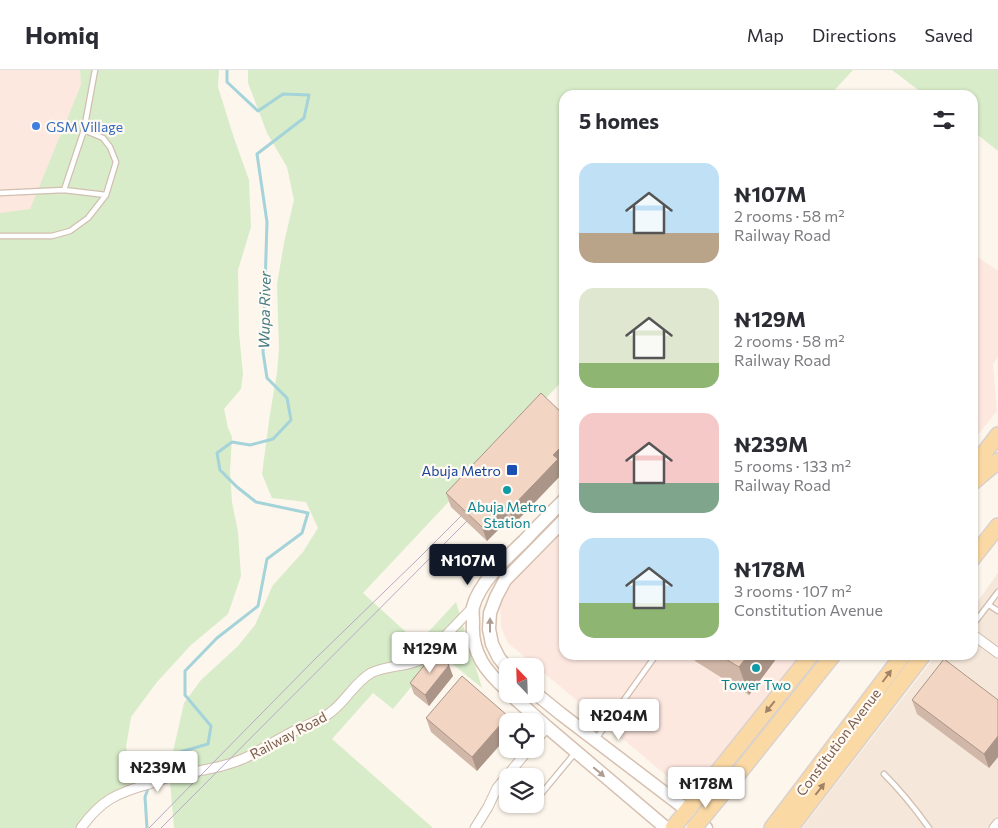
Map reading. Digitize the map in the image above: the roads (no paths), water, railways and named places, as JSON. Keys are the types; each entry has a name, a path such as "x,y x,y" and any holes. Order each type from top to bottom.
{"main road":[{"path":"978,461 998,435"},
{"path":"978,478 998,461"},
{"path":"978,551 998,526"},
{"path":"673,828 807,660"},
{"path":"694,828 829,660"},
{"name":"Constitution Avenue","path":"773,827 899,660"},
{"path":"790,828 919,660"}],"street":[{"path":"499,683 485,668 477,652 472,631 474,607 481,589 494,571 559,505"},
{"path":"499,658 492,644 489,629 490,613 505,580 559,525"},
{"name":"Railway Road","path":"81,828 90,815 109,799 173,776 212,769 246,758 323,717 335,708 370,673 380,669 418,662 425,657 474,607"},
{"path":"978,638 998,653"},
{"path":"544,701 687,810 706,828"},
{"path":"520,703 666,828"},
{"path":"544,731 547,727"},
{"path":"476,828 497,788 522,758"},
{"path":"994,828 998,823"}],"lane":[{"path":"64,190 84,130 95,70"},
{"path":"0,236 52,236 70,231 88,218 106,195 116,162 103,138 84,130"},
{"path":"0,193 64,190 106,195"},
{"path":"978,619 998,592"},
{"path":"989,605 998,611"},
{"path":"595,740 652,660"},
{"path":"544,790 576,752"},
{"path":"884,774 916,809 928,828"}],"waterway":[{"name":"Wupa River","path":"151,781 159,758 208,744 211,726 185,695 185,671 217,638 258,606 267,559 302,533 308,513 256,502 220,470 217,453 232,442 250,445 273,439 291,420 287,398 267,378 263,352 267,222 257,154 304,118 309,95 283,94 258,111 227,82 227,70"},
{"name":"Wupa River","path":"147,828 145,797 149,786"}],"tram line":[{"path":"550,423 559,413"},
{"path":"149,828 316,658 471,506"},
{"path":"161,828 477,511"}],"place":[{"name":"GSM Village","path":"36,126"},
{"name":"Abuja Metro","path":"512,470"},
{"name":"Abuja Metro Station","path":"507,490"},
{"name":"Tower Two","path":"756,668"}]}
